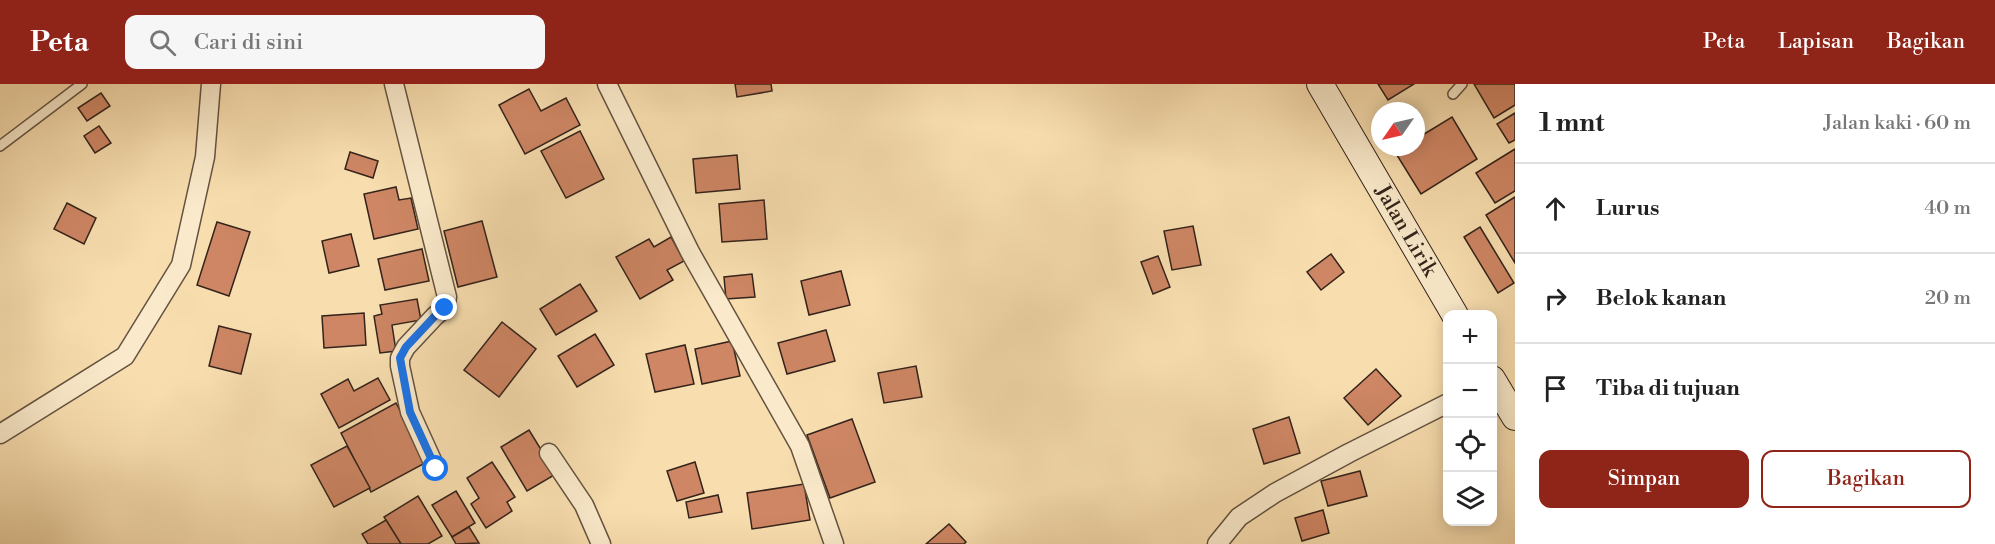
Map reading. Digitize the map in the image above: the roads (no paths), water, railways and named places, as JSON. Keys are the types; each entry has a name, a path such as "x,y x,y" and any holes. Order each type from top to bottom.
{"main road":[{"name":"Jalan Lirik","path":"1320,84 1452,310"},
{"path":"1497,387 1515,417"}],"street":[{"path":"0,434 125,356 175,275 181,264 205,157 211,84"},
{"path":"394,84 447,297 445,308 406,347 400,358 410,412 436,469"},
{"path":"607,84 690,252 800,447 834,544"},
{"path":"1217,544 1239,517 1275,494 1443,406"},
{"path":"549,453 584,505 601,544"}],"lane":[{"path":"0,146 82,84"},
{"path":"1453,94 1462,84"}]}
